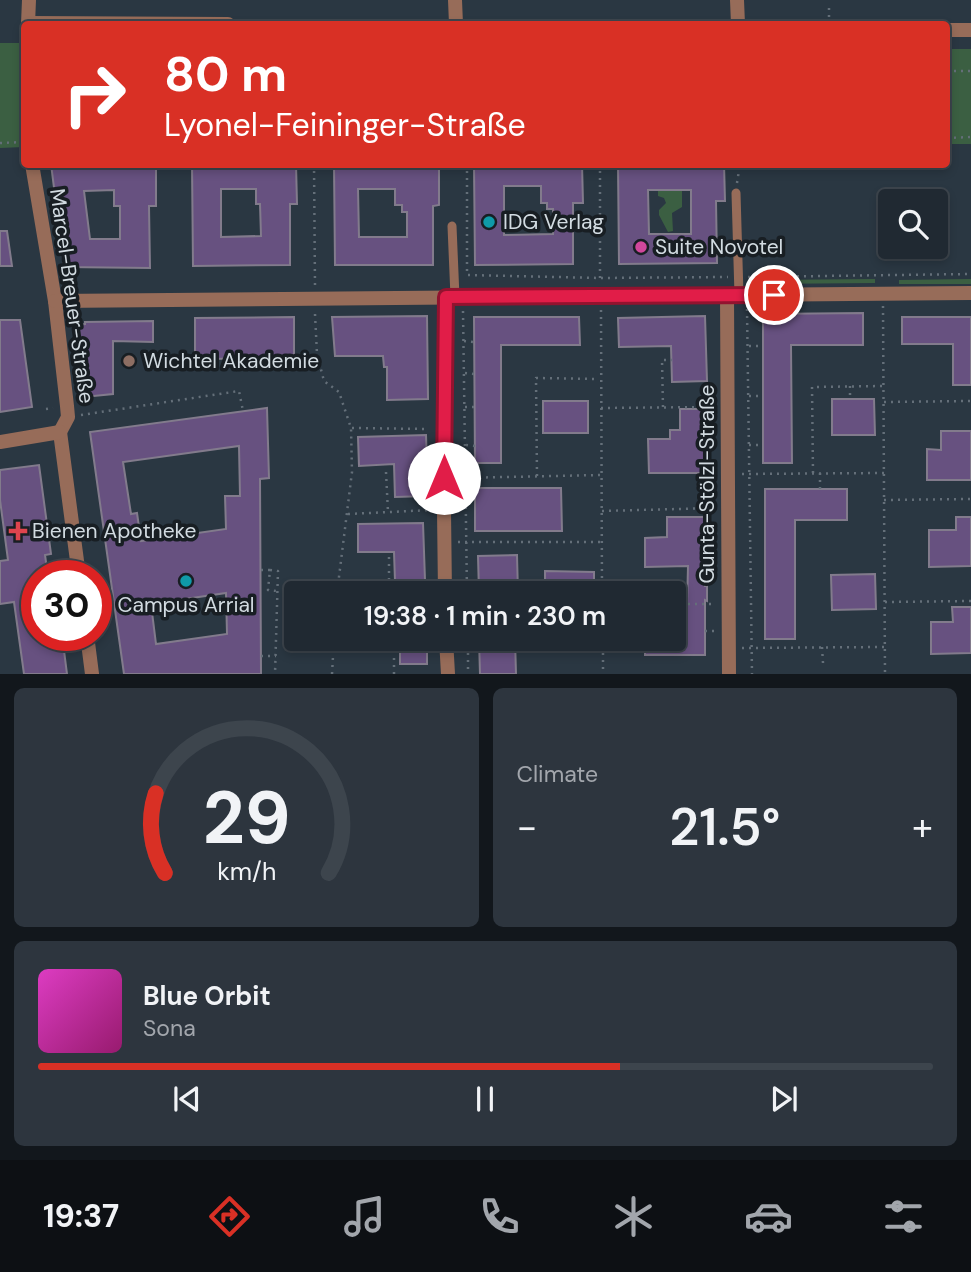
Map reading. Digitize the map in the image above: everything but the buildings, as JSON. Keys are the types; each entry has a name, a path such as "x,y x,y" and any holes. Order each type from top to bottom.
{"street":[{"path":"29,0 29,21"},
{"path":"456,0 456,21"},
{"path":"737,0 738,21"},
{"path":"950,30 971,30"},
{"name":"Marcel-Breuer-Straße","path":"33,168 55,301 68,416 60,432"},
{"path":"55,301 971,293"},
{"name":"Gunta-Stölzl-Straße","path":"729,674 728,406 738,295"},
{"path":"445,581 443,429 455,297"},
{"path":"0,442 60,432 77,560"},
{"path":"89,651 92,674"},
{"path":"447,651 447,674"}],"lane":[{"path":"736,193 738,295"},
{"path":"452,226 455,297"}],"path":[{"path":"829,3 829,21"},
{"path":"950,71 971,71"},
{"path":"950,138 971,138"},
{"path":"0,143 21,142"},
{"path":"314,168 317,354 324,381 339,392 351,428 352,472 339,581"},
{"path":"467,168 467,275 600,278 971,274"},
{"path":"600,168 603,581"},
{"path":"736,193 739,168"},
{"path":"738,295 748,346 751,674"},
{"path":"883,295 885,674"},
{"path":"455,297 464,341 467,581"},
{"path":"464,341 474,342"},
{"path":"748,346 763,346"},
{"path":"663,407 662,360 672,360"},
{"path":"465,373 474,374"},
{"path":"537,476 536,379 601,379"},
{"path":"850,386 850,399"},
{"path":"813,473 812,387 884,386"},
{"path":"68,416 239,391 243,411"},
{"path":"748,396 763,396"},
{"path":"884,402 971,401"},
{"path":"601,408 728,406"},
{"path":"465,407 475,407"},
{"path":"351,428 443,429"},
{"path":"466,445 475,446"},
{"path":"749,445 763,445"},
{"path":"386,472 388,512"},
{"path":"820,473 820,489"},
{"path":"728,474 884,473"},
{"path":"444,478 601,475"},
{"path":"884,500 971,499"},
{"path":"602,511 728,508"},
{"path":"348,514 444,510"},
{"path":"445,542 602,542"},
{"path":"389,557 389,581"},
{"path":"261,570 278,571 275,674"},
{"path":"270,570 268,590 276,591"},
{"path":"885,602 971,601"},
{"path":"686,604 728,604"},
{"path":"729,648 885,646"},
{"path":"822,647 823,663"},
{"path":"332,674 333,651"},
{"path":"394,651 394,674"},
{"path":"468,651 468,674"},
{"path":"603,651 603,674"},
{"path":"261,656 275,656"}],"green space":[{"path":"0,43 21,43 21,147 0,148"},
{"path":"950,49 971,49 971,144 950,144"},
{"path":"658,190 682,190 682,207 672,213 673,231 668,232 659,215 659,210 666,203 664,198 658,196"},
{"path":"875,279 875,283 749,284 749,280"},
{"path":"971,279 971,284 899,284 899,280"}],"place":[{"name":"IDG Verlag","path":"489,222"},
{"name":"Suite Novotel","path":"641,247"},
{"name":"Wichtel Akademie","path":"129,361"},
{"name":"Bienen Apotheke","path":"18,531"},
{"name":"Campus Arrial","path":"186,581"}],"route":[{"path":"444,478 446,297 774,295"}]}
